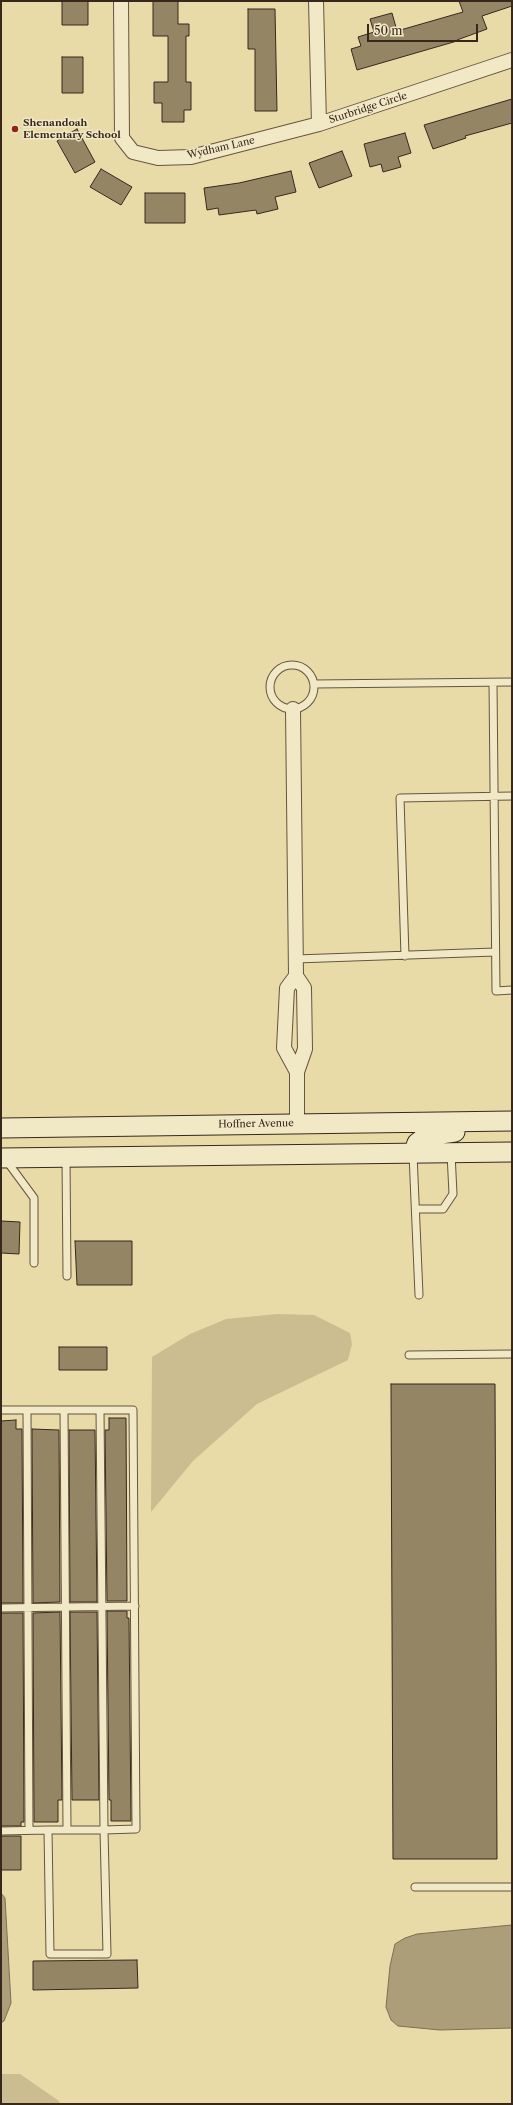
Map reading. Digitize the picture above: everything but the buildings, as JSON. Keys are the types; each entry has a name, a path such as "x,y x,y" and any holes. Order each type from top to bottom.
{"main road":[{"name":"Hoffner Avenue","path":"1,1128 512,1121"},
{"path":"1,1135 24,1127"},
{"path":"413,1154 417,1143 426,1136 444,1132 512,1131"},
{"path":"3,1158 512,1152"}],"street":[{"name":"Wydham Lane","path":"121,1 122,138 133,152 158,158 191,157 319,124"},
{"name":"Sturbridge Circle","path":"316,1 319,124 512,60"},
{"path":"293,709 296,976 304,988 305,1049 297,1072 297,1123"},
{"path":"296,976 287,988 284,1048 297,1072"}],"lane":[{"path":"287,666 301,667 307,671 314,684 311,698 306,704 293,709 279,706 274,700 269,686 275,673 287,666"},
{"path":"314,684 512,682"},
{"path":"493,683 496,991 512,990"},
{"path":"404,956 400,798 512,796"},
{"path":"296,959 495,952"},
{"path":"416,1209 443,1209 453,1194 451,1153"},
{"path":"413,1154 420,1295"},
{"path":"66,1157 67,1276"},
{"path":"3,1158 34,1198 34,1263"},
{"path":"410,1355 512,1354"},
{"path":"1,1410 134,1410 136,1829 1,1831"},
{"path":"27,1410 29,1830"},
{"path":"64,1410 67,1830"},
{"path":"48,1830 50,1954 107,1954 104,1830 100,1410"},
{"path":"1,1608 135,1606"},
{"path":"415,1887 512,1887"}],"shaded area":[{"path":"277,1314 314,1315 350,1333 352,1344 348,1360 257,1404 193,1461 151,1512 152,1357 190,1334 226,1319"},
{"path":"1,1893 5,1898 11,2003 4,2021 1,2023"},
{"path":"512,1925 512,2028 440,2030 398,2026 391,2020 386,2007 390,1966 395,1944 405,1938 417,1934"},
{"path":"1,2074 20,2074 59,2101 60,2104 1,2104"}],"place":[{"name":"Shenandoah Elementary School","path":"15,129"}]}
